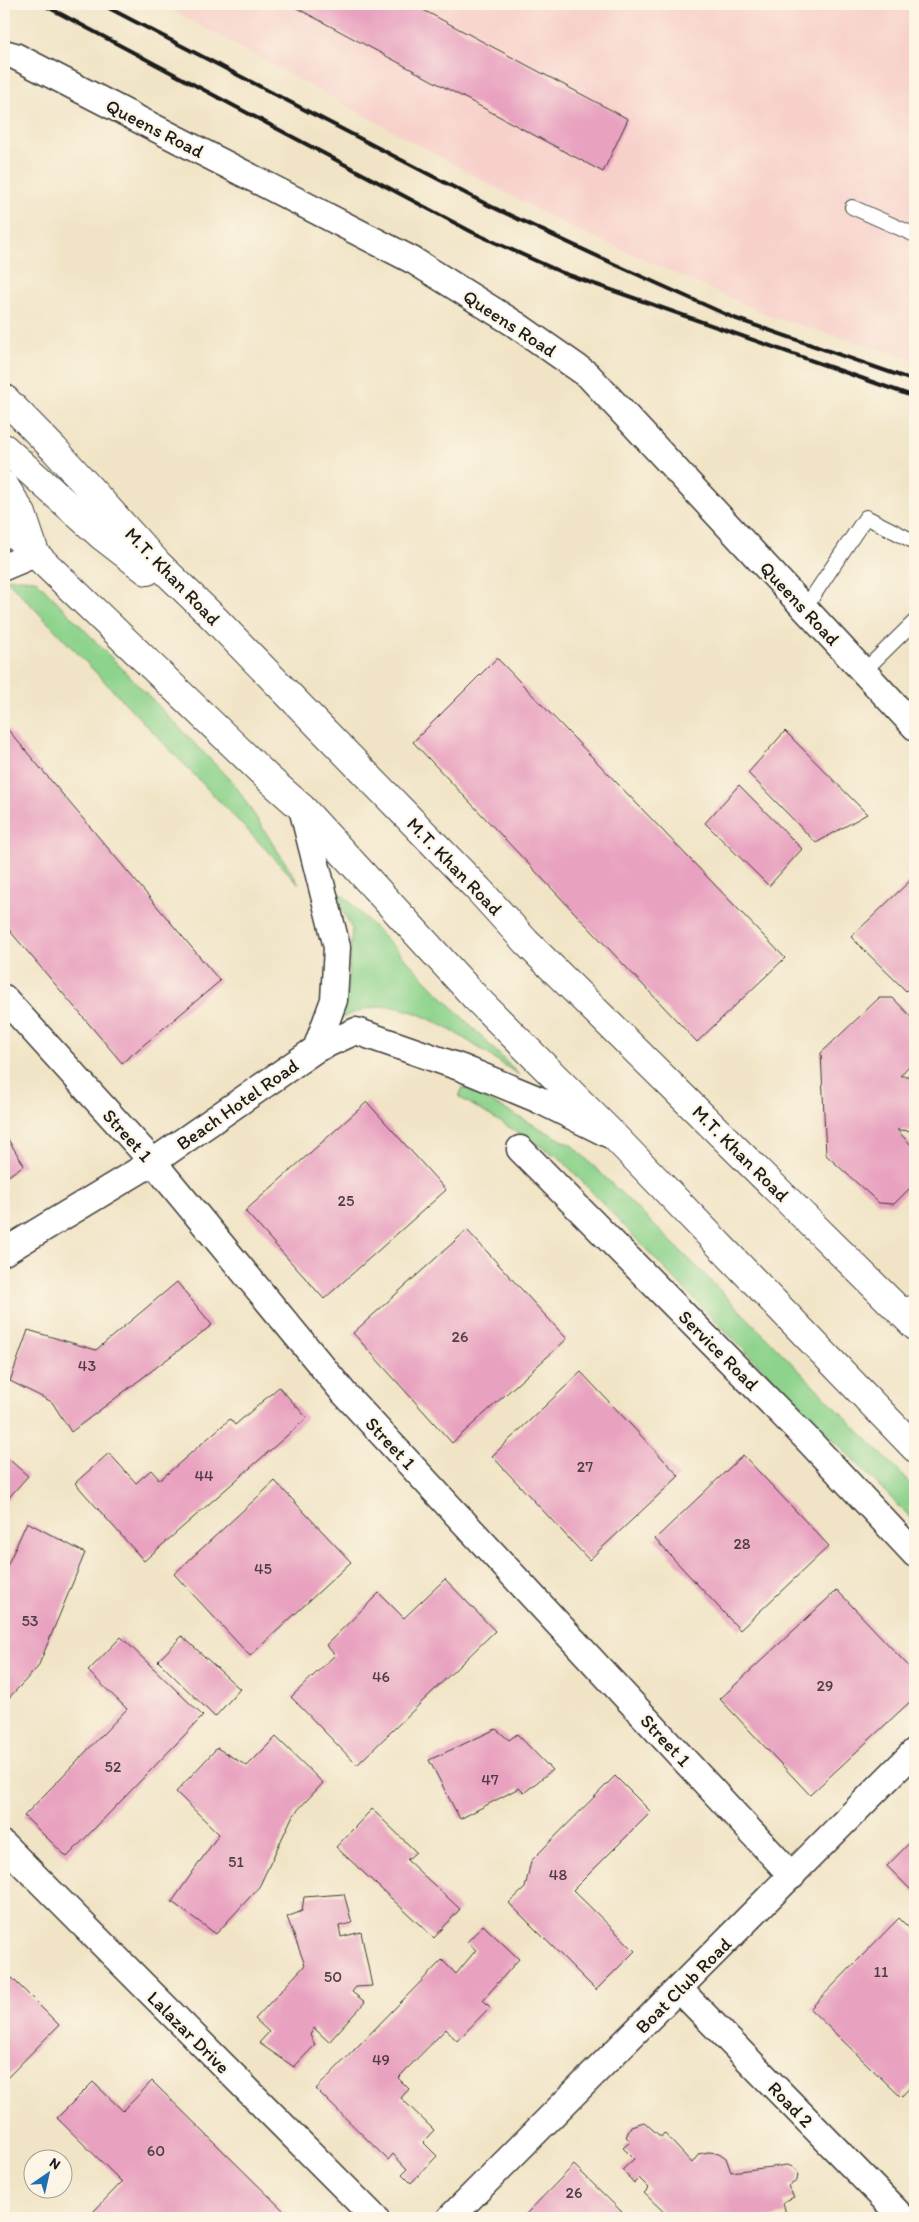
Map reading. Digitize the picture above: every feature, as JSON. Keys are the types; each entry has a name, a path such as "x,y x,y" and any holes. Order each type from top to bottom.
{"highway":[{"name":"M.T. Khan Road","path":"4,398 54,449 157,563 210,614 478,890 526,942 905,1304 915,1326"},
{"path":"4,448 103,537 177,595 210,614"},
{"path":"4,485 22,514 35,554"},
{"path":"4,524 269,779 302,808 476,998 614,1137 915,1448"}],"street":[{"name":"Queens Road","path":"4,53 24,61 414,261 523,329 588,375 915,727"},
{"path":"4,567 35,554"},
{"name":"Beach Hotel Road","path":"302,808 337,947 334,1000 316,1049"},
{"name":"Street 1","path":"4,998 153,1162 344,1393 792,1876"},
{"name":"Beach Hotel Road","path":"4,1252 153,1162 316,1049 356,1031 462,1068 537,1099 614,1137"},
{"name":"Service Road","path":"520,1149 807,1439 915,1554"},
{"name":"Boat Club Road","path":"450,2218 915,1751"},
{"name":"Lalazar Drive","path":"4,1845 375,2218"},
{"name":"Road 2","path":"679,1989 903,2218"}],"lane":[{"path":"852,207 915,235"},
{"path":"805,608 866,517 915,542"},
{"path":"864,671 915,621"}],"shaded area":[{"path":"161,4 915,4 915,359 772,317 552,218"}],"green space":[{"path":"5,578 36,580 235,785 299,884"},
{"path":"326,878 519,1075 454,1032 436,1022 401,1008 378,1006 329,1022 347,993 352,929"},
{"path":"463,1087 573,1146 694,1264 915,1488 915,1522 677,1282 560,1158 459,1097"}],"building":[{"path":"289,4 412,4 628,119 603,172"},
{"path":"497,658 785,958 697,1042 413,742"},
{"path":"4,725 220,981 122,1063 4,924"},
{"path":"785,731 867,814 816,843 748,773"},
{"path":"739,785 802,849 769,886 705,823"},
{"path":"915,876 915,982 906,991 851,937"},
{"path":"879,998 893,998 915,1021 915,1059 900,1076 915,1076 915,1131 897,1130 915,1149 915,1183 894,1204 879,1203 826,1155 821,1053"},
{"path":"367,1102 446,1190 324,1299 245,1211"},
{"path":"4,1133 24,1165 4,1179"},
{"path":"467,1230 567,1339 452,1443 353,1333"},
{"path":"177,1282 212,1325 71,1432 52,1402 10,1381 28,1330 96,1350"},
{"path":"581,1372 679,1476 589,1560 492,1456"},
{"path":"279,1387 307,1418 144,1561 75,1483 109,1453 136,1483 151,1470 160,1480 230,1419 235,1425"},
{"path":"4,1455 28,1476 4,1503"},
{"path":"743,1455 829,1546 740,1630 655,1539"},
{"path":"275,1481 351,1562 250,1656 174,1574"},
{"path":"27,1522 85,1553 38,1667 4,1703 4,1573"},
{"path":"445,1579 495,1631 357,1765 291,1697 335,1655 326,1645 379,1593 404,1618"},
{"path":"837,1590 915,1673 915,1697 810,1795 720,1699"},
{"path":"182,1636 240,1689 215,1717 158,1661"},
{"path":"121,1637 203,1716 67,1857 24,1816 127,1709 88,1671"},
{"path":"496,1729 509,1740 517,1734 552,1770 524,1793 519,1788 460,1819 429,1760"},
{"path":"276,1737 323,1783 293,1815 259,1887 216,1934 172,1902 219,1834 176,1792 217,1748 247,1766"},
{"path":"615,1776 651,1812 573,1890 635,1951 596,1990 509,1903 525,1888 531,1861"},
{"path":"372,1809 416,1852 407,1860 460,1909 434,1938 336,1847"},
{"path":"915,1837 915,1894 887,1866"},
{"path":"344,1894 352,1923 339,1926 341,1937 361,1932 372,1986 356,1987 352,1992 365,2002 329,2042 314,2028 310,2035 315,2045 294,2067 259,2043 269,2032 255,2019 305,1965 287,1917 302,1911 304,1897"},
{"path":"899,1918 915,1934 915,2082 901,2097 810,2009"},
{"path":"483,1925 519,1959 483,2000 490,2007 457,2041 446,2029 398,2078 409,2089 401,2098 434,2130 423,2142 437,2156 411,2183 402,2174 407,2169 393,2154 388,2160 316,2089 442,1960 456,1974 476,1950 467,1942"},
{"path":"11,1977 59,2025 4,2081 4,1985"},
{"path":"152,2081 287,2214 283,2218 98,2218 92,2213 122,2182 57,2118 93,2082 123,2111"},
{"path":"644,2122 661,2137 664,2133 692,2163 699,2154 708,2152 719,2153 726,2158 731,2172 787,2165 793,2167 798,2173 797,2181 788,2186 794,2197 783,2202 786,2214 769,2218 670,2218 644,2193 649,2188 639,2178 634,2183 622,2170 634,2159 623,2148 631,2141 626,2137 631,2126"},
{"path":"574,2165 628,2218 522,2218"}],"railway":[{"path":"42,4 472,232 563,273 915,397"},
{"path":"101,4 488,205 614,264 734,318 915,381"}]}
